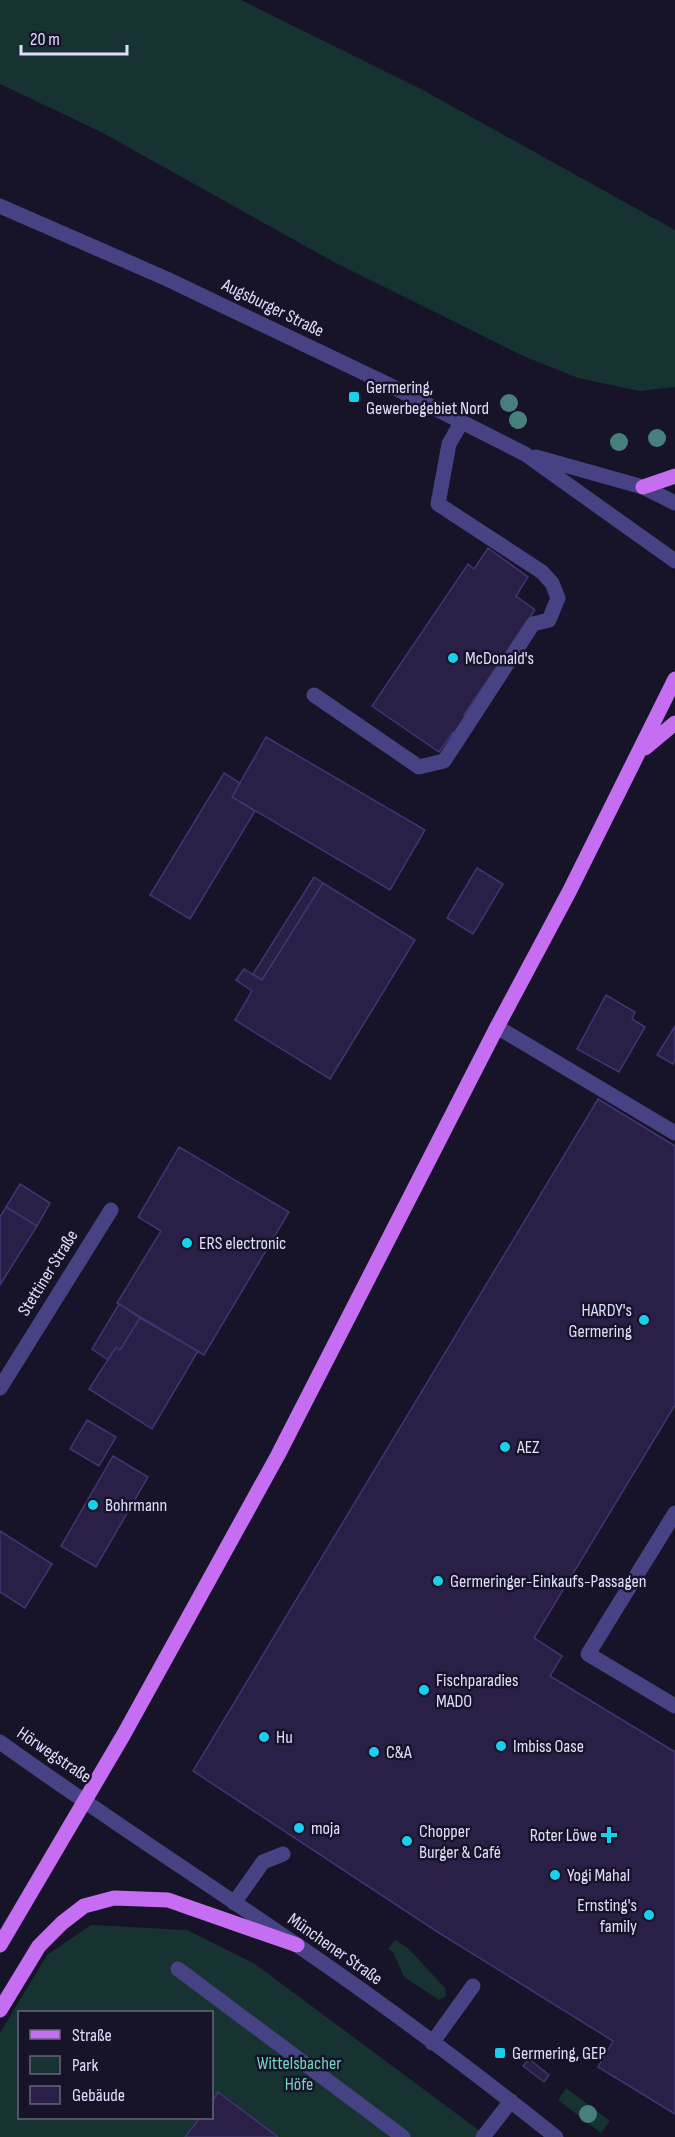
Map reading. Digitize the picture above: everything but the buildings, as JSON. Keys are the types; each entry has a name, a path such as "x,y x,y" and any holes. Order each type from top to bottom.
{"main road":[{"path":"644,487 675,476"},
{"path":"0,1945 85,1800 278,1455 496,1027 569,892 675,679"},
{"path":"640,752 675,723"},
{"path":"0,2010 39,1946 62,1923 84,1906 114,1898 168,1900 297,1945"}],"street":[{"name":"Augsburger Straße","path":"0,206 167,279 383,382 525,454 675,561"},
{"path":"314,695 418,767 444,761 533,624 549,620 558,598 552,583 542,572 438,504 449,444 461,423"},
{"name":"Augsburger Straße","path":"525,454 644,487 675,503"},
{"path":"496,1027 675,1133"},
{"name":"Stettiner Straße","path":"0,1388 111,1210"},
{"path":"675,1513 588,1654 675,1706"},
{"name":"Hörwegstraße","path":"0,1742 85,1800"},
{"name":"Münchener Straße","path":"85,1800 143,1842 297,1945 511,2101 556,2137"},
{"path":"234,1903 263,1862 283,1854"},
{"path":"178,1969 403,2137"},
{"path":"432,2043 473,1986"},
{"path":"483,2137 511,2101"}],"green space":[{"path":"0,0 241,0 421,89 675,230 675,387 639,391 578,378 523,356 332,261 101,132 0,84"},
{"name":"Wittelsbacher Höfe","path":"91,1925 187,1930 255,1964 488,2137 278,2137 219,2092 213,2101 213,2011 18,2011 18,2119 199,2119 185,2137 0,2137 0,2033 47,1955"},
{"path":"395,1940 408,1948 445,1988 446,1996 439,2000 404,1977 393,1952 388,1949"},
{"path":"566,2088 610,2121 601,2133 558,2100"}],"place":[{"name":"Germering, Gewerbegebiet Nord","path":"354,397"},
{"name":"McDonald's","path":"453,658"},
{"name":"ERS electronic","path":"187,1243"},
{"name":"HARDY's Germering","path":"644,1320"},
{"name":"AEZ","path":"505,1447"},
{"name":"Bohrmann","path":"93,1505"},
{"name":"Germeringer-Einkaufs-Passagen","path":"438,1581"},
{"name":"Fischparadies MADO","path":"424,1690"},
{"name":"Hu","path":"264,1737"},
{"name":"Imbiss Oase","path":"501,1746"},
{"name":"C&A","path":"374,1752"},
{"name":"moja","path":"299,1828"},
{"name":"Roter Löwe","path":"609,1835"},
{"name":"Chopper Burger & Café","path":"407,1841"},
{"name":"Yogi Mahal","path":"555,1875"},
{"name":"Ernsting's family","path":"649,1915"},
{"name":"Germering, GEP","path":"500,2053"}]}
